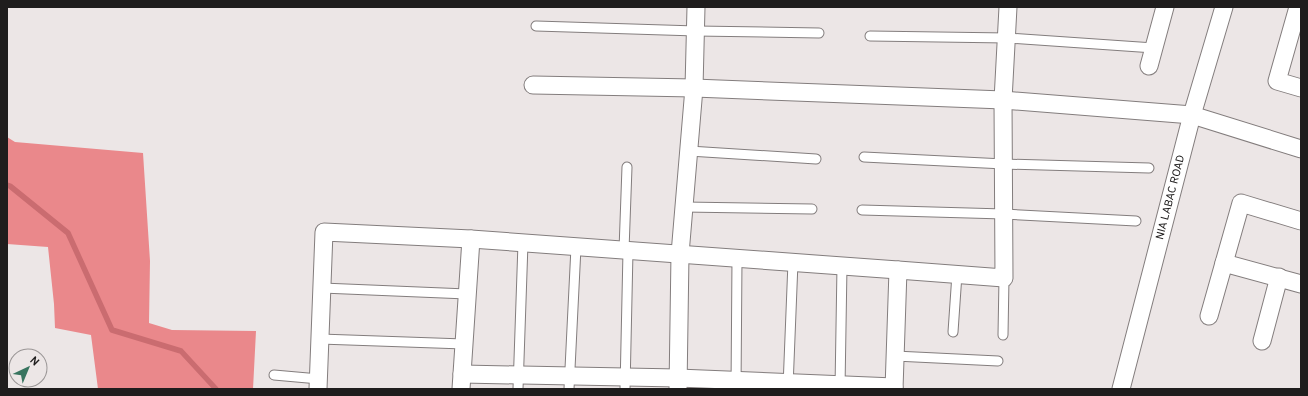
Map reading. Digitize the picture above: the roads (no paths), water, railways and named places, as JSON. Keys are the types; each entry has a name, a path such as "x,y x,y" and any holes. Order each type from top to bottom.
{"street":[{"path":"678,384 680,254 694,88 696,7"},
{"path":"319,384 324,232 471,239 1004,278 1003,100 1008,7"},
{"path":"1149,66 1165,7"},
{"name":"NIA LABAC ROAD","path":"1121,389 1192,115 1224,7"},
{"path":"1298,7 1277,81 1301,88"},
{"path":"533,85 694,88 1003,100 1192,115 1301,149"},
{"path":"1209,316 1241,203 1301,221"},
{"path":"471,239 462,381 894,388 898,270"},
{"path":"1224,263 1301,284"},
{"path":"1262,341 1279,277"}],"lane":[{"path":"536,26 819,33"},
{"path":"870,36 1007,38 1154,48"},
{"path":"689,151 816,159"},
{"path":"864,157 1004,164 1149,168"},
{"path":"625,383 627,168"},
{"path":"684,207 812,209"},
{"path":"862,210 1004,214 1136,221"},
{"path":"519,382 523,243"},
{"path":"570,383 576,247"},
{"path":"737,385 738,258"},
{"path":"788,386 793,262"},
{"path":"840,387 842,266"},
{"path":"953,332 957,274"},
{"path":"1003,335 1004,278"},
{"path":"322,288 467,294"},
{"path":"320,339 464,344"},
{"path":"895,356 998,360"},
{"path":"274,375 319,384"}],"waterway":[{"path":"7,185 68,233 112,330 181,351 216,389"}]}
